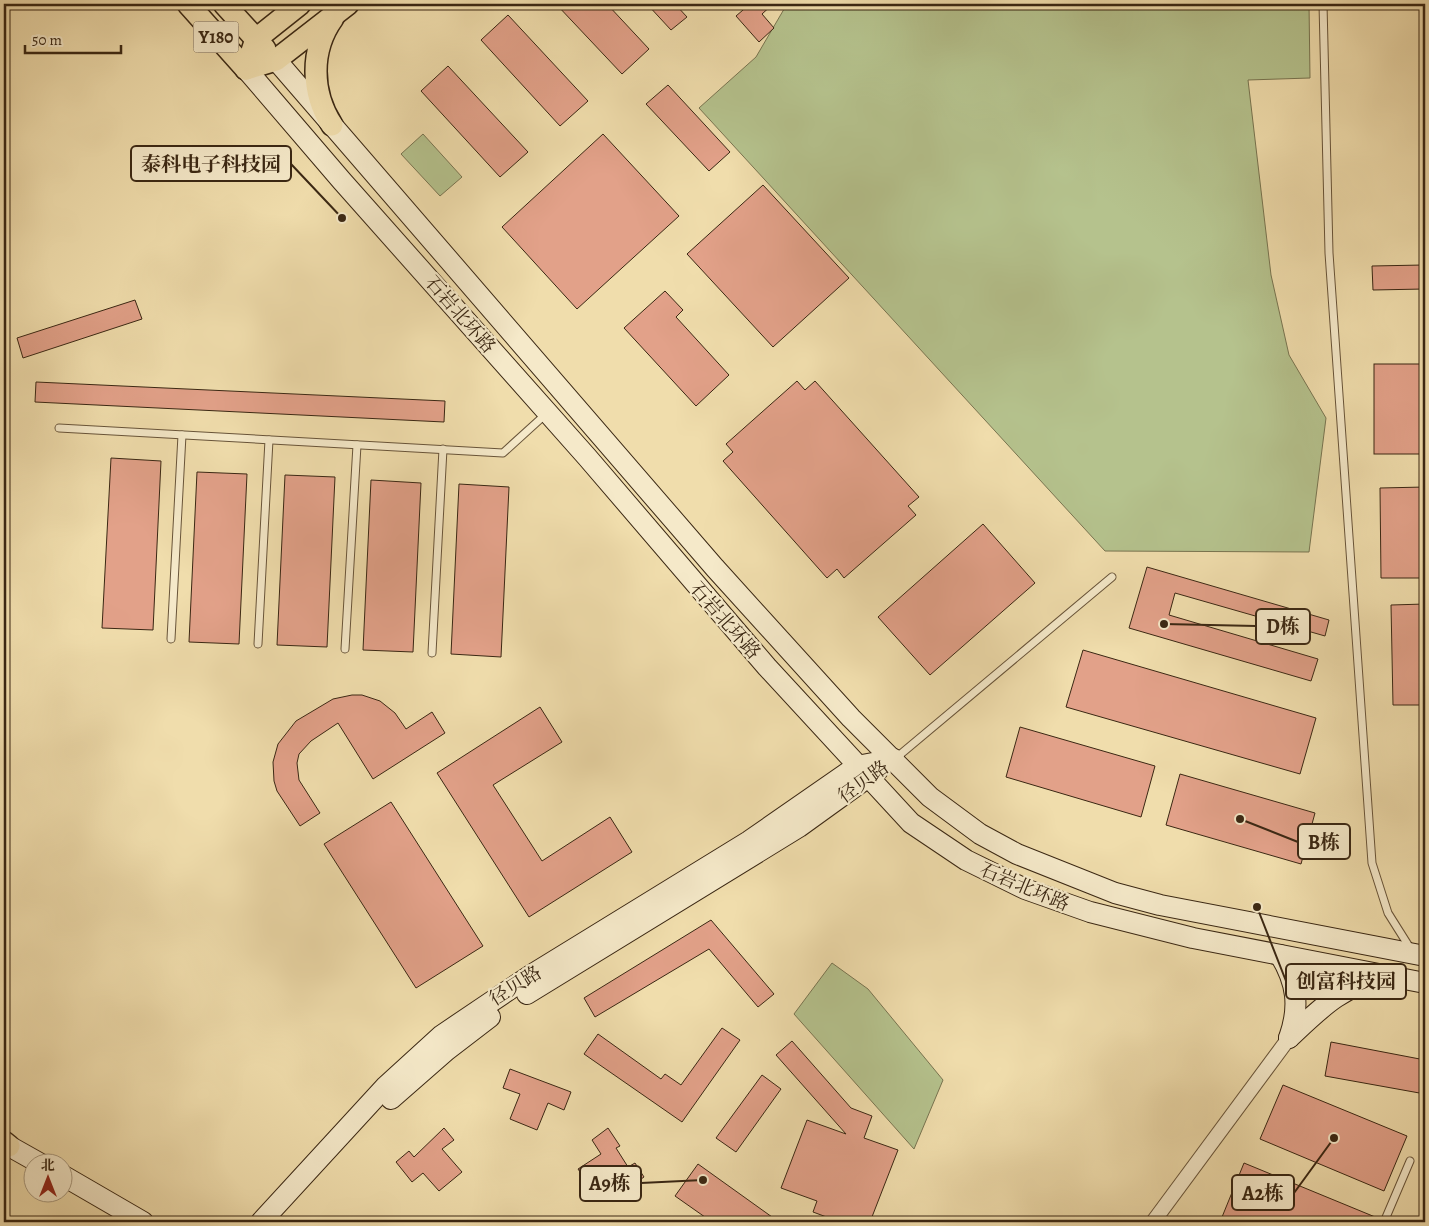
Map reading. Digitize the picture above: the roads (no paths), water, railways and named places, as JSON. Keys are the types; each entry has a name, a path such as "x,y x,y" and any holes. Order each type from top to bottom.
{"main road":[{"name":"石岩北环路","path":"188,4 246,68 342,181 452,303 760,659 911,823 966,860 1025,889 1090,912 1194,938 1425,983"},
{"name":"石岩北环路","path":"224,4 276,60 715,568 851,718 930,797 980,834 1016,854 1097,886 1160,905 1420,955"},
{"path":"246,68 256,39 300,4"},
{"path":"246,68 276,60 343,8"},
{"path":"332,125 320,101 316,83 316,64 322,36 343,8"},
{"name":"径贝路","path":"261,1222 385,1087 442,1035 524,980 863,771 894,759"},
{"name":"径贝路","path":"278,1222 349,1141 396,1094 488,1018 799,827 863,771"},
{"path":"1280,955 1289,970 1295,986 1297,1004 1295,1021 1289,1038"},
{"path":"1289,1038 1328,1001 1340,993 1368,981 1390,977"},
{"path":"5,1144 23,1154"},
{"path":"72,1181 143,1222"}],"street":[{"path":"1157,1221 1289,1038"}],"lane":[{"path":"1323,4 1329,253 1372,863 1388,913 1420,955"},
{"path":"59,428 503,453 547,413"},
{"path":"170,639 182,435"},
{"path":"258,644 270,440"},
{"path":"345,649 357,445"},
{"path":"432,653 443,449"},
{"path":"894,759 1112,577"},
{"path":"1384,1222 1410,1161"}],"place":[{"name":"泰科电子科技园","path":"342,218"},
{"name":"D栋","path":"1164,624"},
{"name":"B栋","path":"1240,819"},
{"name":"创富科技园","path":"1257,907"},
{"name":"A2栋","path":"1334,1138"},
{"name":"A9栋","path":"703,1180"}]}
